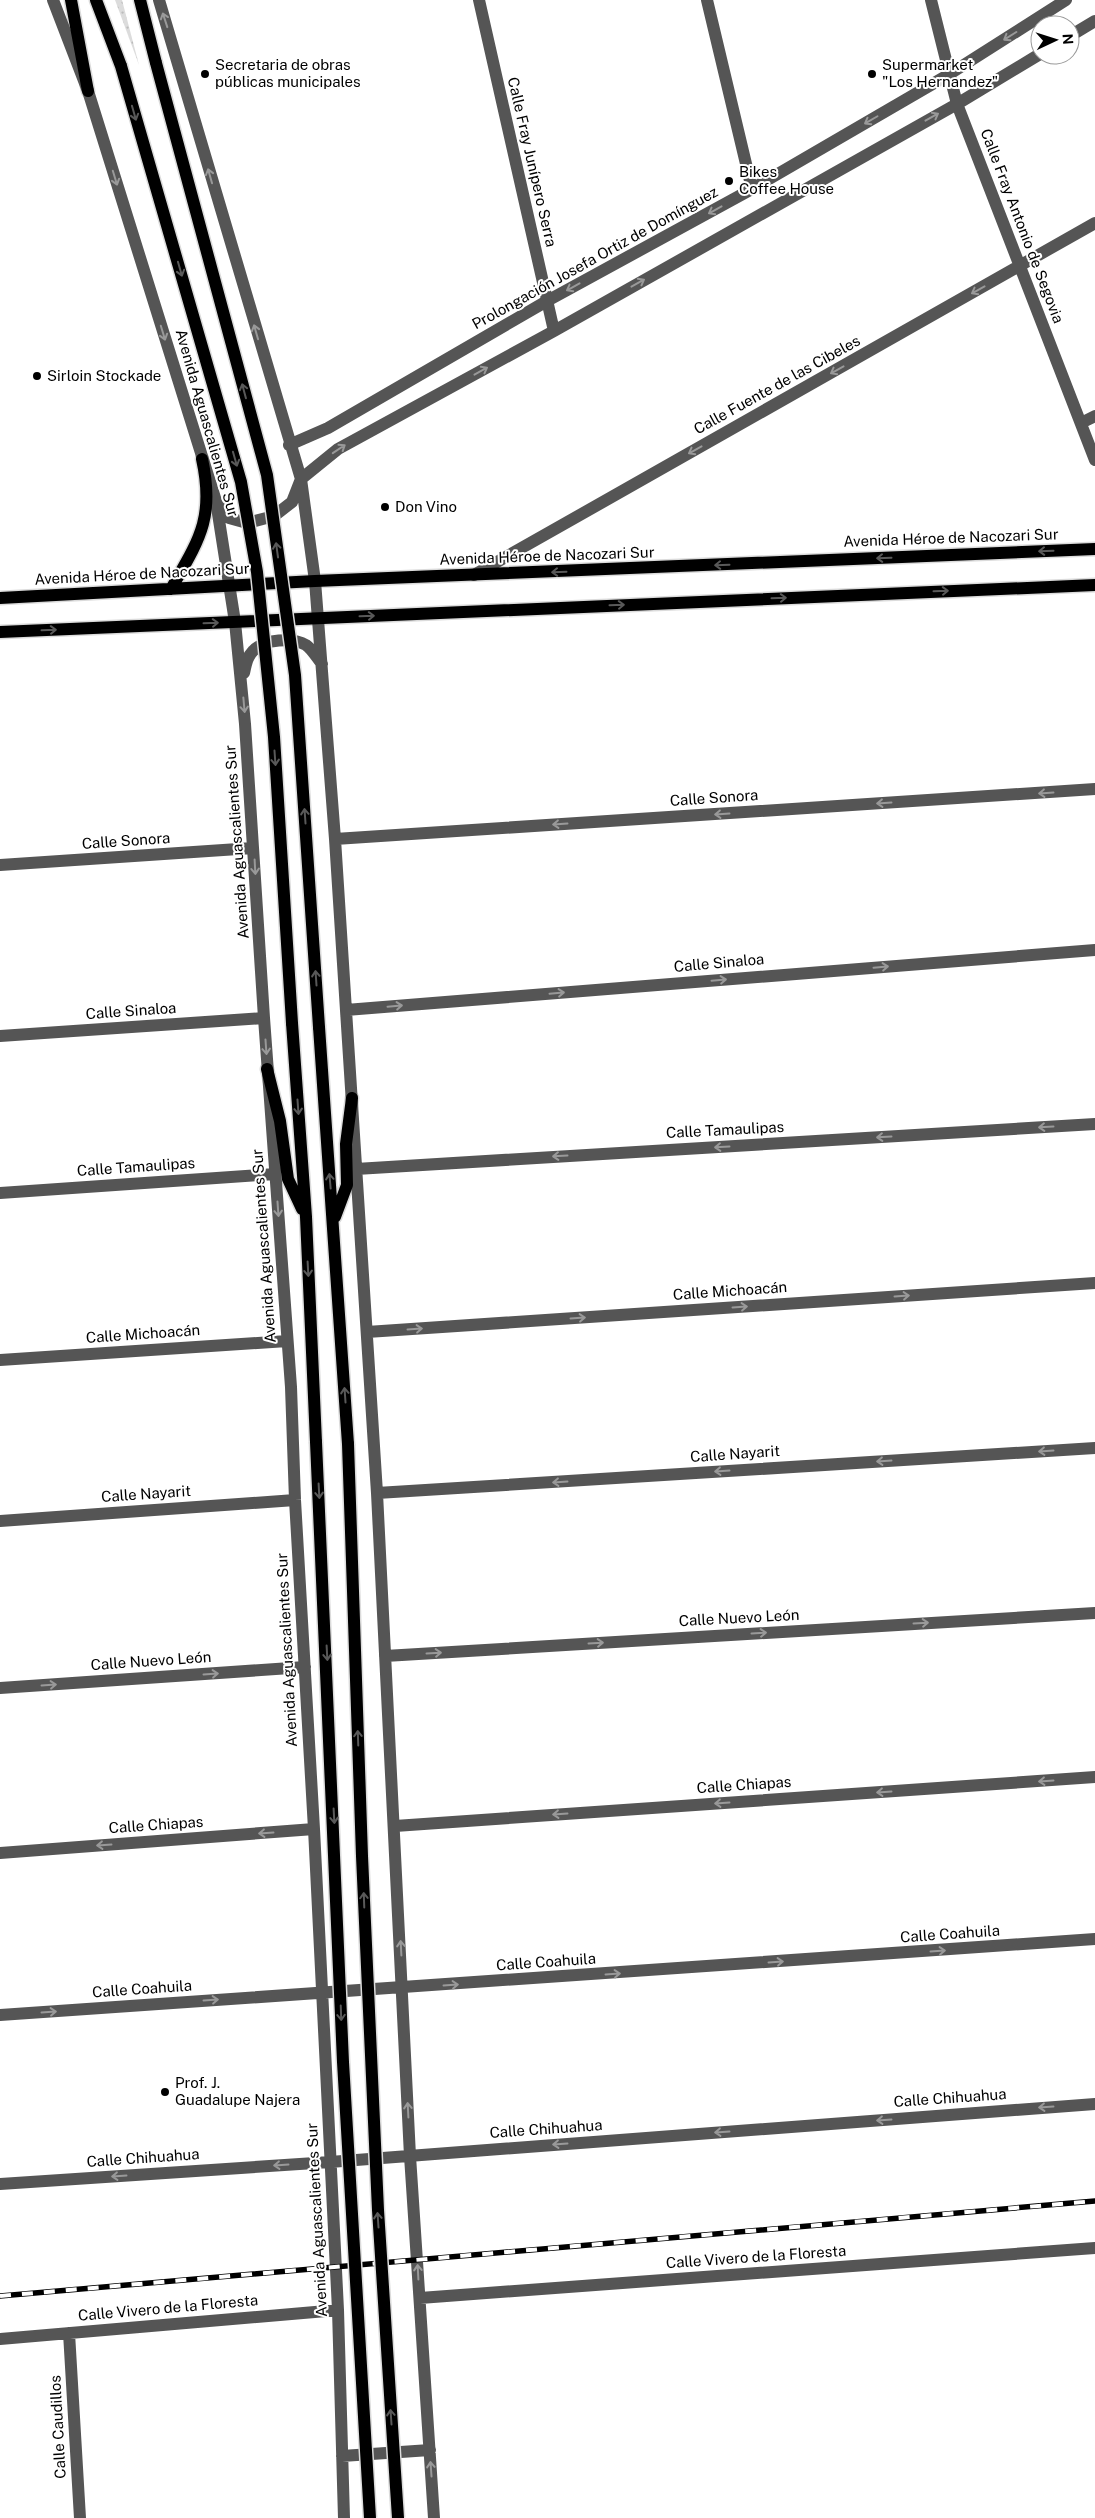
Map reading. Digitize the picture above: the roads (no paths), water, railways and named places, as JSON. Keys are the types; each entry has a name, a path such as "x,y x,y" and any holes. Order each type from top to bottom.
{"main road":[{"path":"71,0 88,91"},
{"name":"Avenida Aguascalientes Sur","path":"96,0 121,66 241,482 257,572 274,737 306,1216 343,2062 370,2518"},
{"path":"140,0 267,475 295,675 348,1444 362,1865 378,2210 398,2518"},
{"path":"171,589 198,544 203,527 208,493 202,459"},
{"name":"Avenida Héroe de Nacozari Sur","path":"0,598 315,581 1095,548"},
{"path":"0,632 1095,585"},
{"path":"267,1069 280,1121 288,1179 306,1216"},
{"path":"334,1222 346,1185 346,1144 352,1098"}],"street":[{"name":"Avenida Aguascalientes Sur","path":"53,0 88,91 216,501 236,622 287,1341 338,2310 344,2518"},
{"path":"158,0 289,445 301,479 315,581 335,839 377,1493 410,2156 434,2518"},
{"name":"Calle Fray Junípero Serra","path":"479,0 554,331"},
{"path":"707,0 752,190"},
{"name":"Calle Fray Antonio de Segovia","path":"931,0 948,75 957,104 1095,460"},
{"name":"Prolongación Josefa Ortiz de Domínguez","path":"289,445 328,428 547,301 752,190 948,75 1066,0"},
{"path":"1080,30 1095,21"},
{"path":"216,501 229,518 247,523 274,516 292,502 301,479 338,449 554,331 957,104 1030,60"},
{"name":"Calle Fuente de las Cibeles","path":"474,575 1095,223"},
{"path":"1082,423 1095,416"},
{"path":"241,680 247,659 254,649 268,642 296,641 307,646 322,664"},
{"name":"Calle Sonora","path":"335,839 1095,789"},
{"name":"Calle Sonora","path":"0,866 253,848"},
{"name":"Calle Sinaloa","path":"346,1010 1095,950"},
{"name":"Calle Sinaloa","path":"0,1036 264,1018"},
{"name":"Calle Tamaulipas","path":"356,1169 1095,1124"},
{"name":"Calle Tamaulipas","path":"0,1193 275,1174"},
{"name":"Calle Michoacán","path":"367,1332 1095,1283"},
{"name":"Calle Michoacán","path":"0,1360 287,1341"},
{"name":"Calle Nayarit","path":"377,1493 1095,1448"},
{"name":"Calle Nayarit","path":"0,1521 295,1500"},
{"name":"Calle Nuevo León","path":"386,1656 1095,1613"},
{"name":"Calle Nuevo León","path":"0,1688 305,1667"},
{"name":"Calle Chiapas","path":"395,1826 1095,1777"},
{"name":"Calle Chiapas","path":"0,1853 314,1829"},
{"name":"Calle Coahuila","path":"0,2016 1095,1939"},
{"name":"Calle Chihuahua","path":"0,2184 330,2162 1095,2104"},
{"name":"Calle Vivero de la Floresta","path":"420,2298 1095,2248"},
{"name":"Calle Vivero de la Floresta","path":"0,2339 338,2310"},
{"name":"Calle Caudillos","path":"69,2333 80,2518"},
{"path":"342,2456 430,2450"}],"railway":[{"path":"0,2296 1095,2201"}],"place":[{"name":"Secretaria de obras públicas municipales","path":"205,74"},
{"name":"Supermarket \"Los Hernandez\"","path":"872,74"},
{"name":"Bikes Coffee House","path":"729,181"},
{"name":"Sirloin Stockade","path":"37,376"},
{"name":"Don Vino","path":"385,507"},
{"name":"Prof. J. Guadalupe Najera","path":"165,2092"}]}
